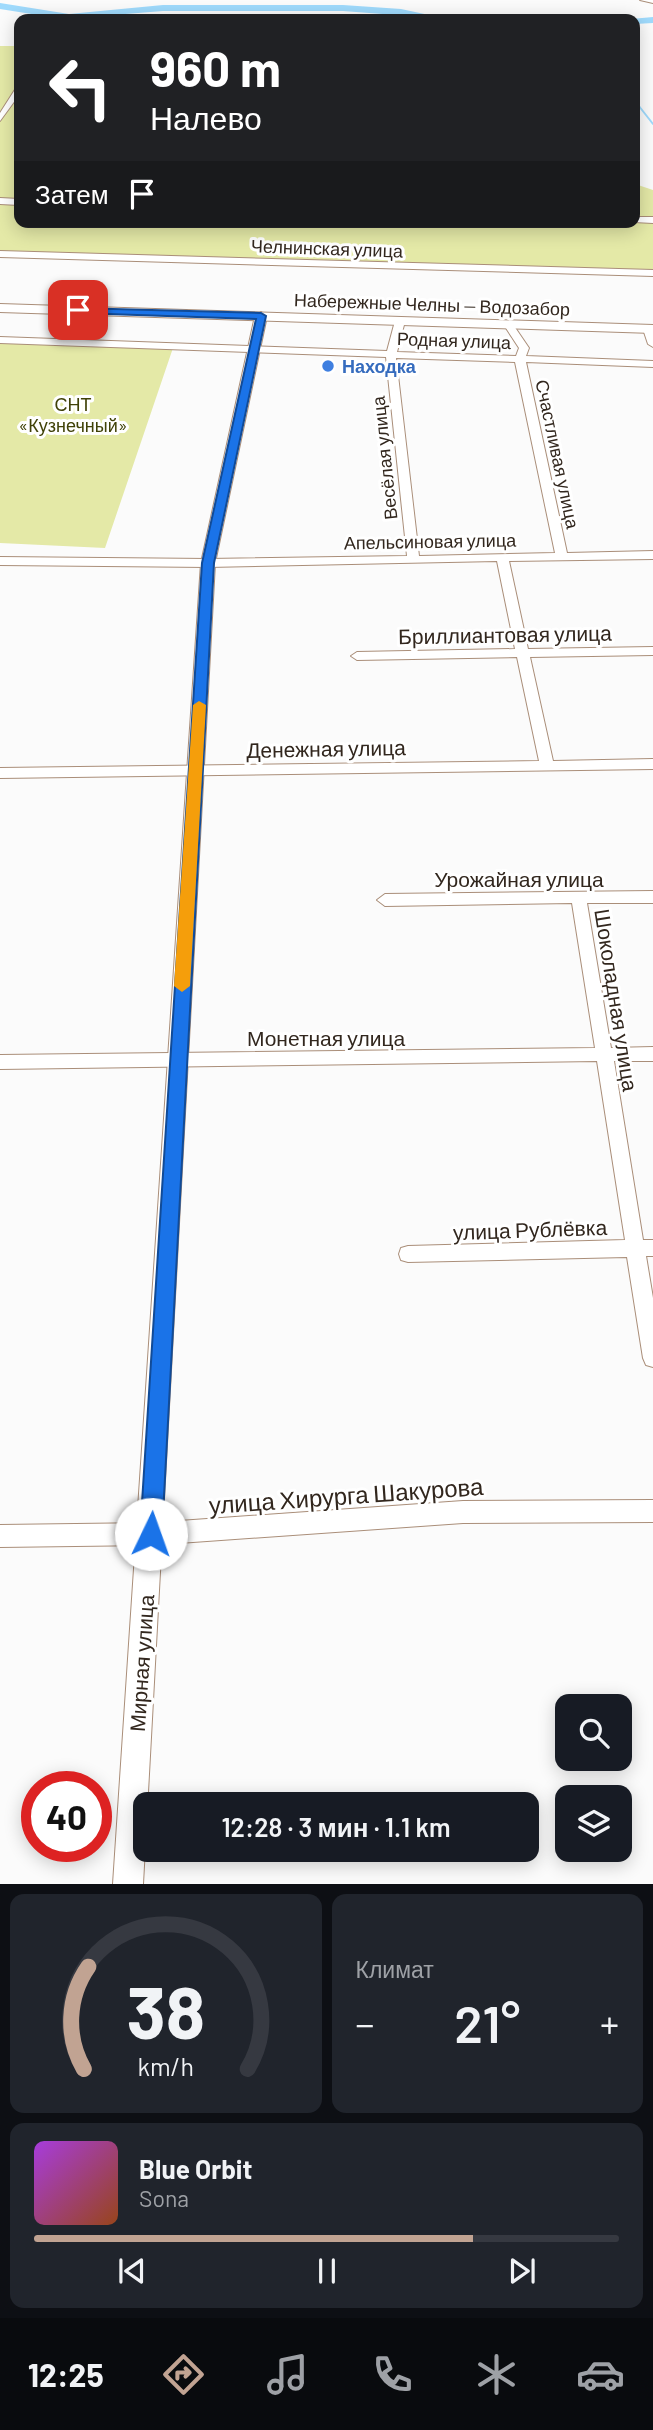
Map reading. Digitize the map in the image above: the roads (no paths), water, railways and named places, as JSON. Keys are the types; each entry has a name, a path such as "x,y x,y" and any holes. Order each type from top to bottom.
{"main road":[{"name":"Набережные Челны — Водозабор","path":"0,308 650,329"}],"street":[{"path":"643,0 653,1"},
{"path":"0,119 14,98"},
{"name":"Челнинская улица","path":"0,254 653,273"},
{"name":"Мирная улица","path":"128,1884 208,563 261,316"},
{"path":"391,355 400,321"},
{"name":"Счастливая улица","path":"509,325 524,348 520,360 562,556"},
{"path":"650,329 653,344"},
{"name":"Родная улица","path":"0,340 653,363"},
{"name":"Весёлая улица","path":"391,355 413,558"},
{"name":"Апельсиновая улица","path":"0,561 208,563 653,555"},
{"path":"502,558 547,765"},
{"name":"Бриллиантовая улица","path":"357,656 653,651"},
{"name":"Денежная улица","path":"0,773 653,764"},
{"name":"Урожайная улица","path":"385,900 653,897"},
{"name":"Шоколадная улица","path":"579,899 602,1055 644,1249 653,1358"},
{"name":"Монетная улица","path":"0,1062 653,1054"},
{"name":"улица Рублёвка","path":"408,1254 644,1249"},
{"name":"улица Хирурга Шакурова","path":"0,1536 151,1534 464,1512 653,1511"}],"waterway":[{"path":"0,6 50,14"},
{"path":"100,14 163,8 343,8 413,14"},
{"path":"640,21 653,20"},
{"path":"640,107 653,124"}],"place":[{"name":"Находка","path":"328,366"}],"park label":[{"name":"СНТ «Кузнечный»","path":"73,414"}]}
